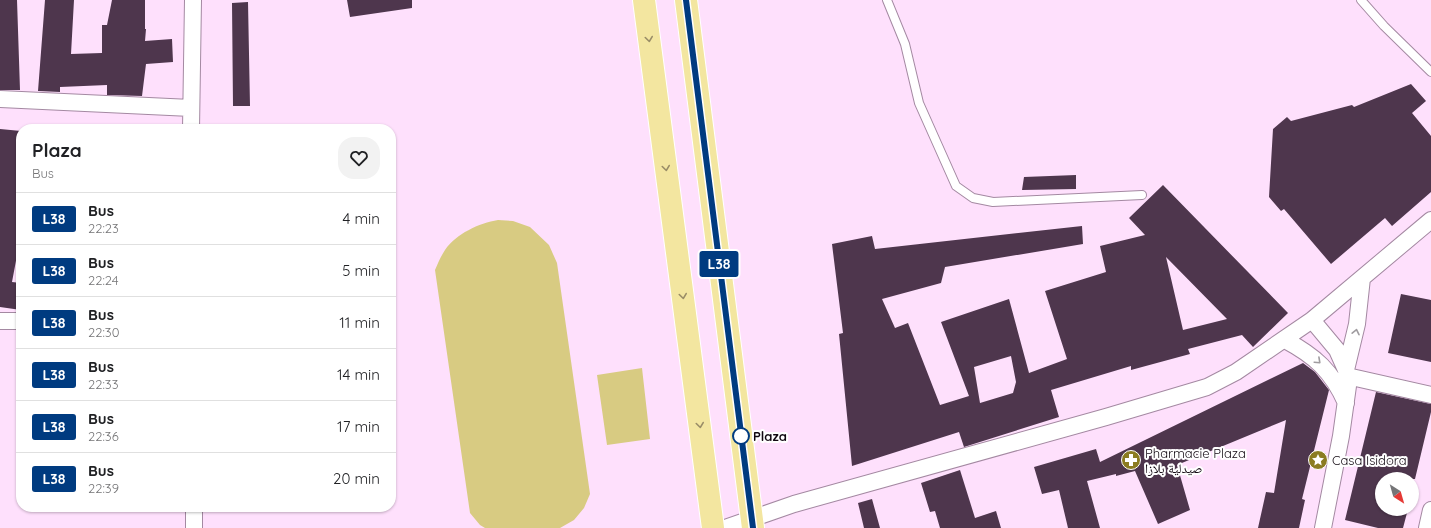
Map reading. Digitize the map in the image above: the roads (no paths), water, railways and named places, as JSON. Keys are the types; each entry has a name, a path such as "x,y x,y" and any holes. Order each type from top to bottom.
{"main road":[{"path":"644,0 713,528"},
{"path":"686,0 752,523"}],"street":[{"path":"191,124 192,0"},
{"path":"0,99 191,108"},
{"path":"726,528 752,523 802,502 1106,417 1207,387 1236,372 1285,340 1312,320 1431,220"},
{"path":"1346,373 1357,324 1362,278"},
{"path":"1312,320 1337,350 1346,373 1348,386 1341,436 1323,528"},
{"path":"0,321 16,321"},
{"path":"1285,340 1302,349 1322,365 1332,376 1346,402"},
{"path":"1346,373 1431,394"},
{"path":"1427,528 1431,510"},
{"path":"194,512 194,528"}],"lane":[{"path":"887,0 905,44 918,103 956,186 973,198 993,202 1142,195"},
{"path":"1361,0 1384,26 1431,72"}],"place":[{"name":"Plaza","path":"741,436"},
{"name":"Pharmacie Plaza صيدلية بلازا","path":"1131,460"},
{"name":"Casa Isidora","path":"1318,460"}]}
